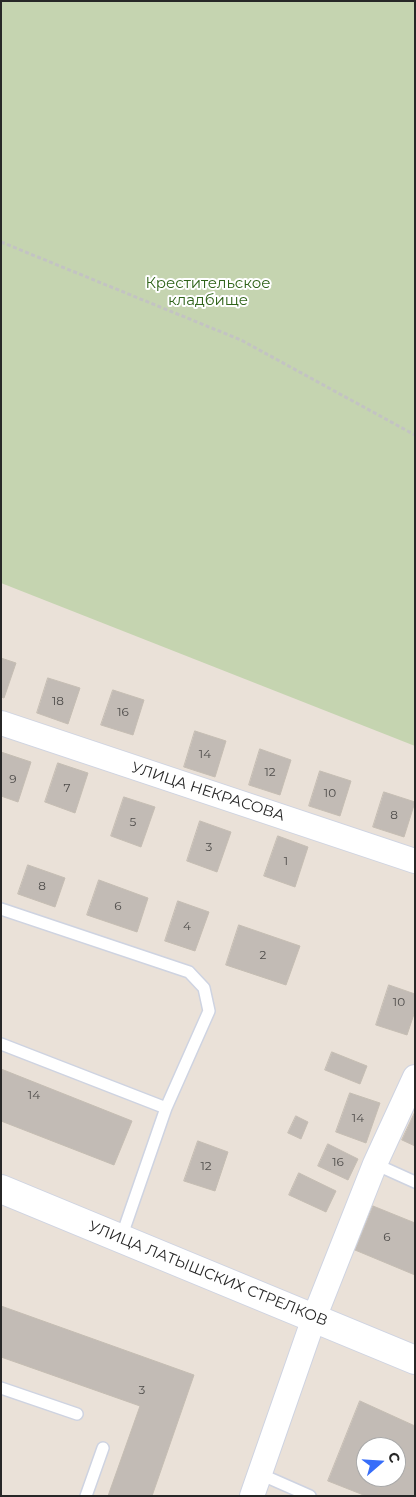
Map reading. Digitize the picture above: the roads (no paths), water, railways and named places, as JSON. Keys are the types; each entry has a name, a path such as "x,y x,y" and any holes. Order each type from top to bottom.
{"street":[{"name":"УЛИЦА НЕКРАСОВА","path":"1,723 415,861"},
{"path":"256,1485 314,1318 375,1164 415,1077"},
{"name":"УЛИЦА ЛАТЫШСКИХ СТРЕЛКОВ","path":"1,1189 415,1360"}],"lane":[{"path":"1,909 189,972 204,988 209,1011 166,1108 121,1238"},
{"path":"1,1044 166,1108"},
{"path":"375,1164 415,1182"},
{"path":"1,1388 77,1414"},
{"path":"86,1496 103,1448"},
{"path":"256,1485 310,1496"}],"park label":[{"name":"Крестительское кладбище","path":"208,292"}]}
